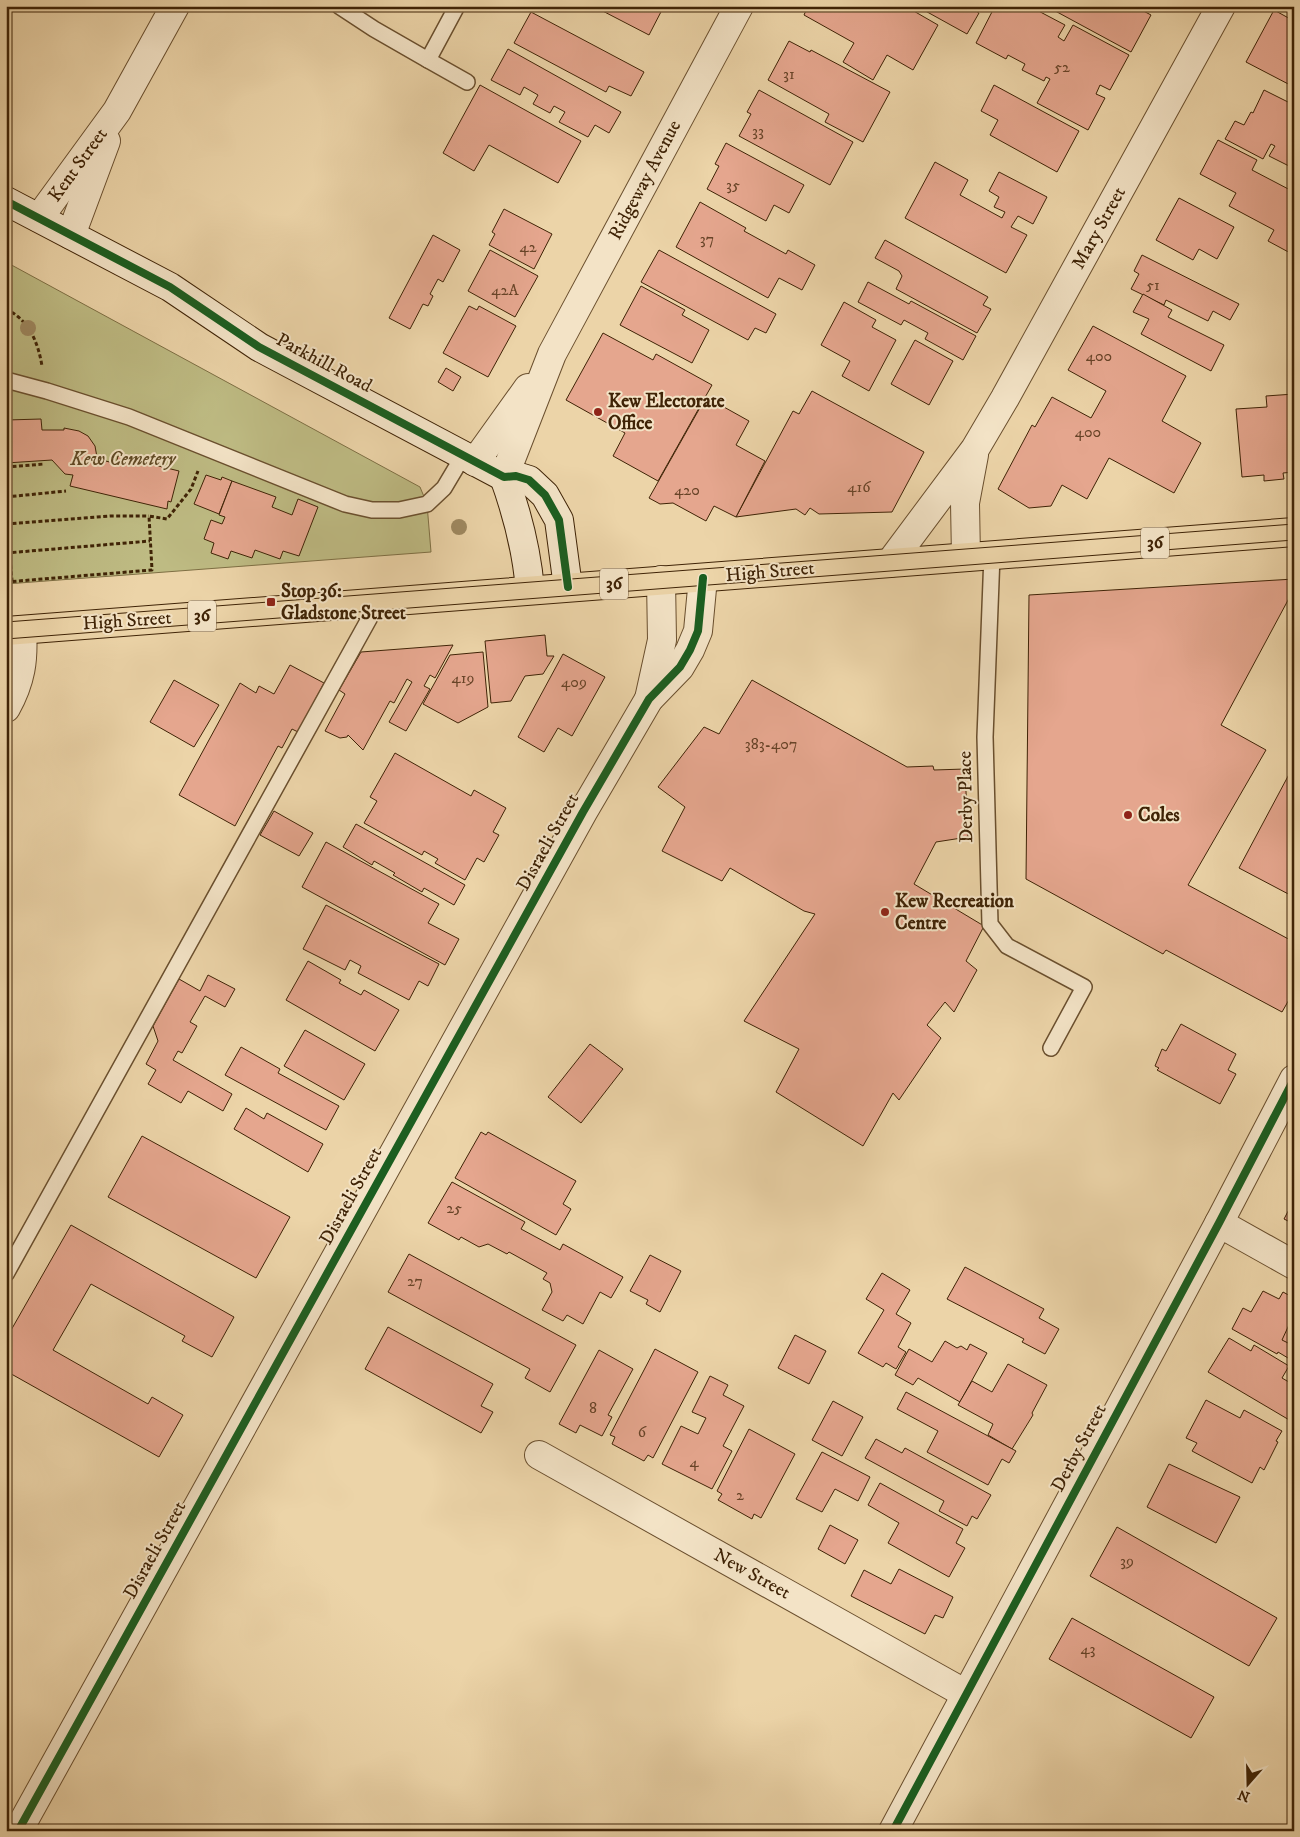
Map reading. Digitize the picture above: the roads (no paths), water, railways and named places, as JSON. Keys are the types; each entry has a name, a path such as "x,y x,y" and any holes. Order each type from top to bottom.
{"main road":[{"name":"High Street","path":"14,630 1294,532"}],"street":[{"name":"Kent Street","path":"39,218 117,111 174,6"},
{"name":"Ridgeway Avenue","path":"504,478 552,354 739,6"},
{"name":"Mary Street","path":"890,563 975,449 1006,398 1221,6"},
{"name":"Kent Street","path":"71,235 117,111"},
{"name":"Parkhill Road","path":"6,201 170,287 259,347 504,478 516,476 529,480 545,495 560,520 568,588"},
{"name":"Ridgeway Avenue","path":"469,459 552,354"},
{"name":"Mary Street","path":"975,449 965,503 979,556"},
{"path":"504,478 511,497 527,561 530,590"},
{"name":"Disraeli Street","path":"18,1831 578,821 649,699 680,667 690,650 698,630 703,578"},
{"name":"Disraeli Street","path":"649,699 662,640 661,580"},
{"path":"6,708 19,680 23,658 14,630"},
{"name":"Derby Street","path":"893,1831 1219,1223 1294,1079"},
{"path":"1219,1223 1294,1265"},
{"name":"New Street","path":"539,1455 966,1694"}],"lane":[{"path":"339,6 374,29 467,82"},
{"path":"428,60 457,6"},
{"path":"6,380 128,417 345,504 372,510 399,510 427,504 444,488 469,459"},
{"name":"Derby Place","path":"979,556 986,737 990,924 1007,946 1084,986 1051,1048"},
{"path":"6,1274 374,610 382,602"}],"tram line":[{"path":"6,622 1294,524"},
{"path":"6,639 1294,540"}],"place":[{"name":"Kew Electorate Office","path":"598,412"},
{"name":"Stop 36: Gladstone Street","path":"271,602"},
{"name":"Coles","path":"1128,815"},
{"name":"Kew Recreation Centre","path":"885,912"}],"park label":[{"name":"Kew Cemetery","path":"123,459"}]}
